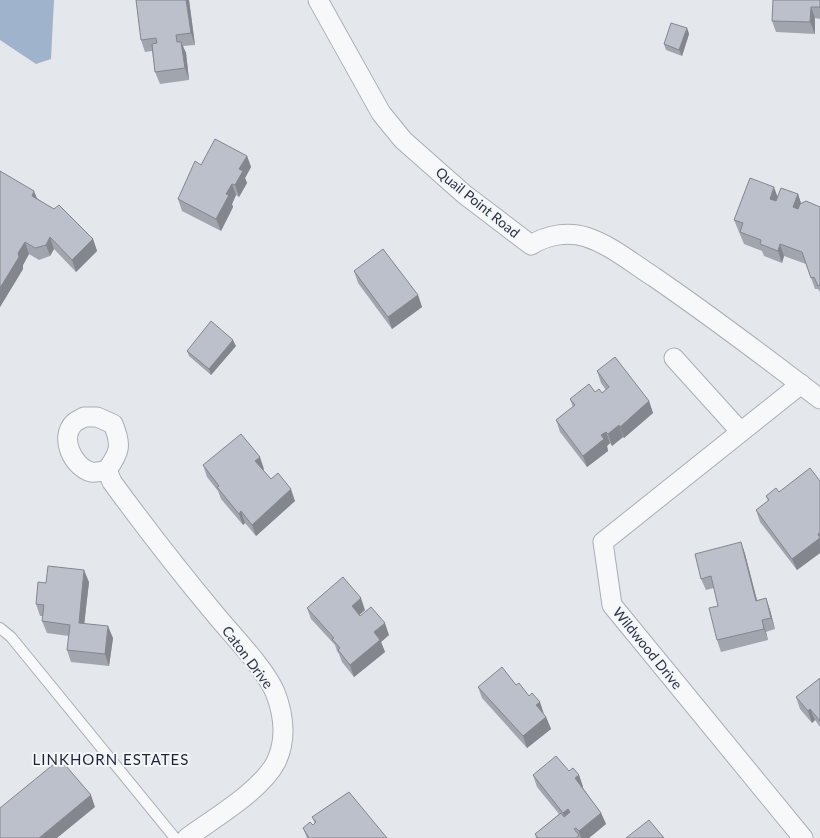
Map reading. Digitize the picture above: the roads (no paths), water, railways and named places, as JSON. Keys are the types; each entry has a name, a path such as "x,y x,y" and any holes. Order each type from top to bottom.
{"street":[{"name":"Quail Point Road","path":"318,0 381,113 404,140 464,194 531,245 542,239 562,234 584,236 604,243 679,294 820,398"},
{"path":"674,358 740,431 801,384"},
{"name":"Wildwood Drive","path":"740,431 603,542 612,605 803,838"},
{"name":"Caton Drive","path":"107,470 112,482 170,560 254,661 274,690 281,709 284,725 282,742 276,762 264,779 253,791 187,838"}],"lane":[{"path":"0,628 11,637 175,838"}],"water":[{"path":"0,0 54,0 51,59 36,64 0,40"}],"district":[{"name":"LINKHORN ESTATES","path":"111,759"}]}
